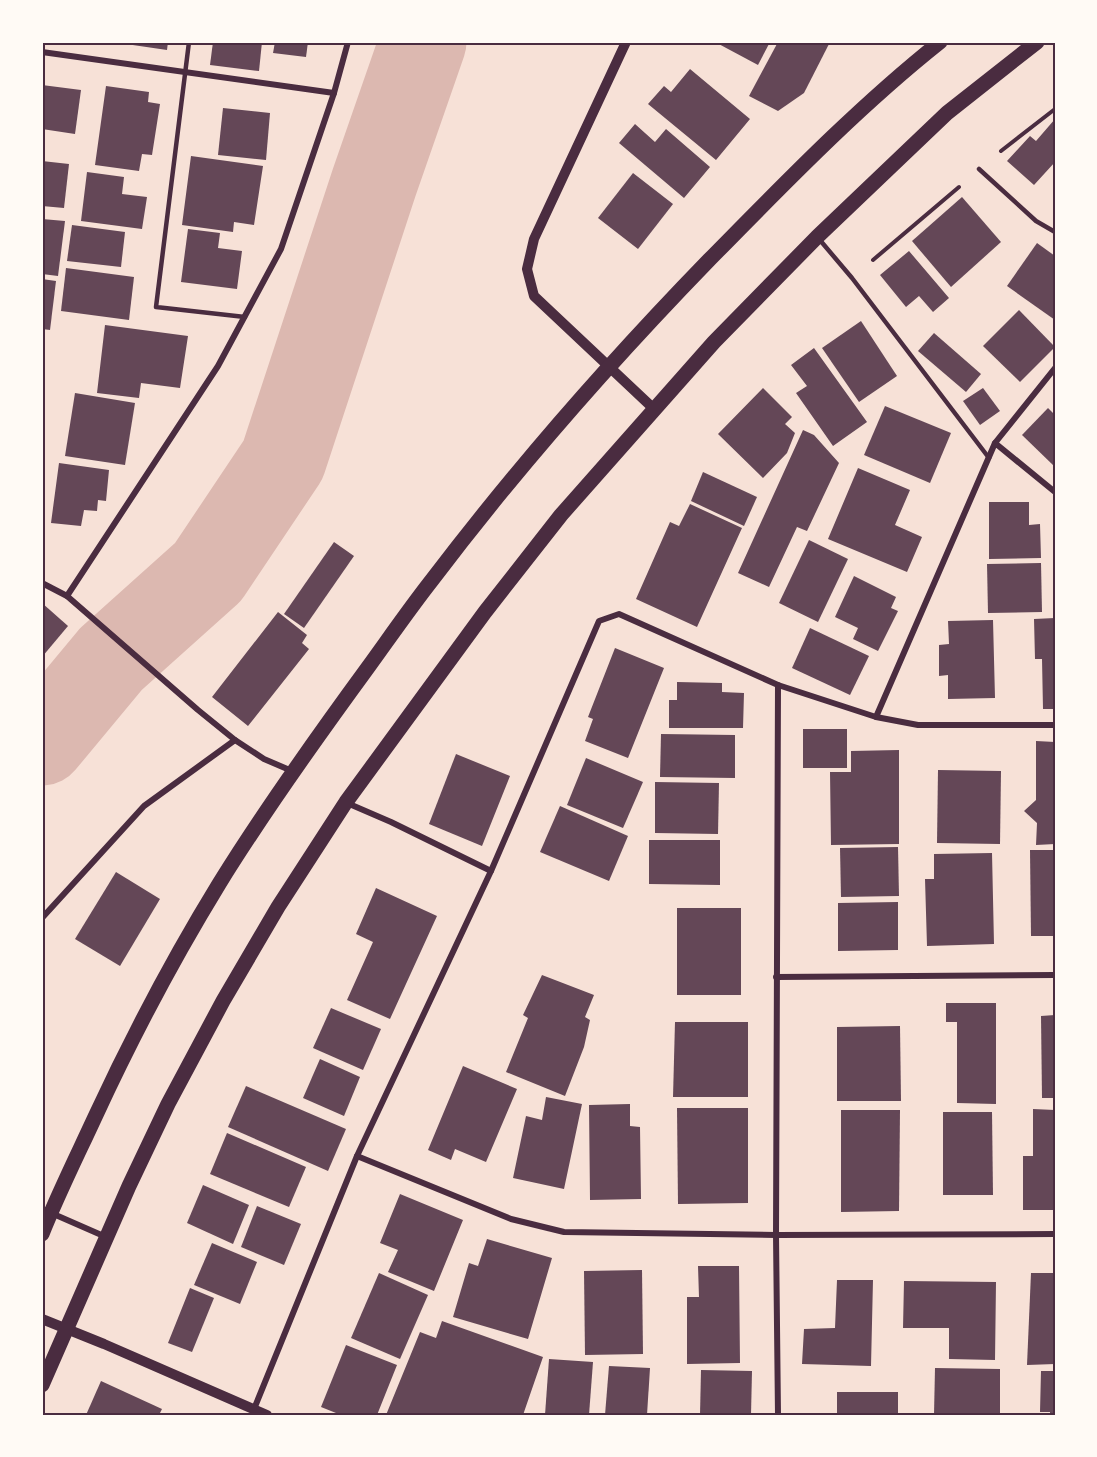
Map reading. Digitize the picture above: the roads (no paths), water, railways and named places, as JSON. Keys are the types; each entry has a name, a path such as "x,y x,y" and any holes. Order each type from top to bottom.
{"main road":[{"path":"42,1234 46,1211 164,979 220,883 292,772 432,580 515,476 669,302 791,176 911,65 940,42"},
{"path":"42,1385 106,1237 168,1104 223,1001 278,907 346,802 485,612 561,515 722,334 817,237 947,113 1037,42"}],"street":[{"path":"67,596 218,366 281,249 334,93 348,42"},
{"path":"626,42 534,239 527,269 534,296 654,409"},
{"path":"42,52 334,93"},
{"path":"876,717 995,443 1055,368"},
{"path":"995,443 1055,492"},
{"path":"42,583 67,596 235,740 264,759 292,772"},
{"path":"254,1409 357,1156 491,871 599,621 619,614 778,685 876,717 918,725 1055,725"},
{"path":"778,685 776,977 778,1415"},
{"path":"42,918 144,806 235,740"},
{"path":"346,802 491,871"},
{"path":"776,977 1055,975"},
{"path":"357,1156 511,1219 564,1232 776,1235 1055,1234"},
{"path":"46,1211 106,1237"},
{"path":"42,1319 267,1415"}],"lane":[{"path":"189,42 156,307 245,317"},
{"path":"979,169 1036,221 1055,232"},
{"path":"817,237 852,278 989,458"}],"waterway":[{"path":"42,742 111,659 208,572 283,460 423,42"}]}
